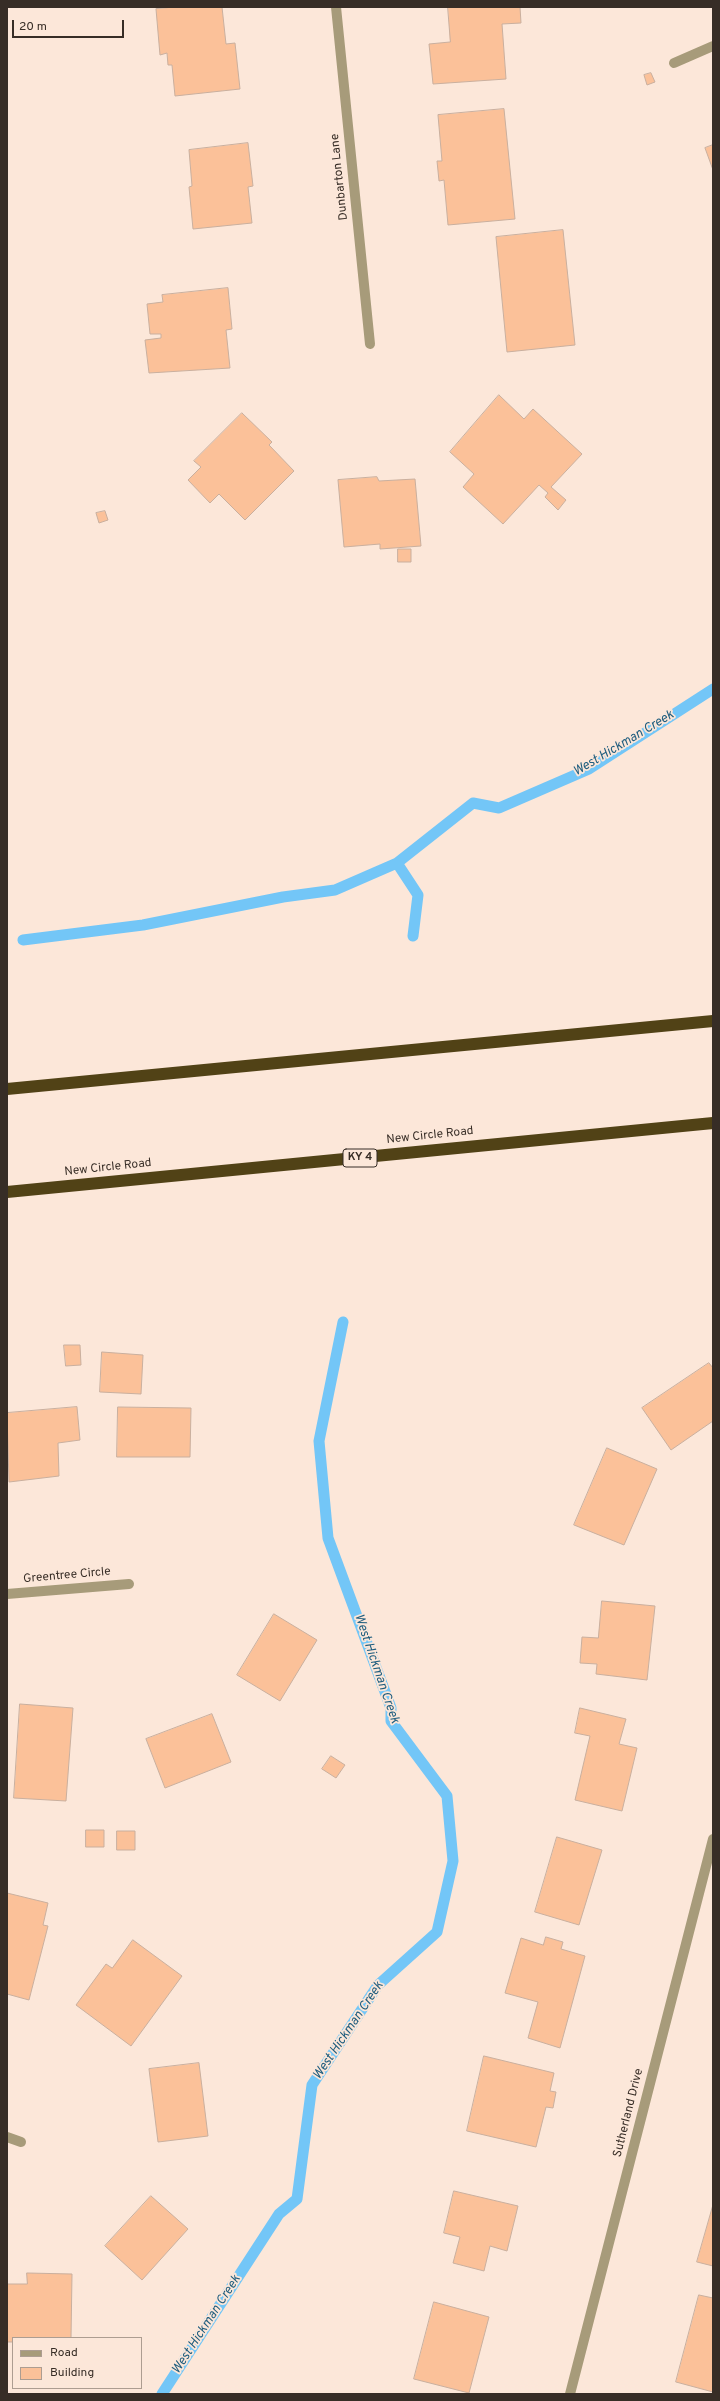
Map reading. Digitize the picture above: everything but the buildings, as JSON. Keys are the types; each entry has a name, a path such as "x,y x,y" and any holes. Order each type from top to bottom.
{"highway":[{"path":"7,1089 713,1021"},
{"name":"New Circle Road","path":"7,1192 713,1123"}],"street":[{"name":"Dunbarton Lane","path":"336,7 370,344"},
{"path":"674,63 713,46"},
{"name":"Greentree Circle","path":"7,1594 129,1584"},
{"name":"Sutherland Drive","path":"570,2394 713,1839"},
{"path":"7,2136 21,2142"}],"waterway":[{"name":"West Hickman Creek","path":"413,936 418,895 397,863 473,803 499,808 589,769 713,689"},
{"path":"23,940 143,925 283,897 335,890 397,863"},
{"name":"West Hickman Creek","path":"162,2394 279,2214 297,2199 312,2085 378,1985 437,1932 453,1861 447,1796 391,1721 391,1708 328,1538 319,1441 343,1322"}]}
